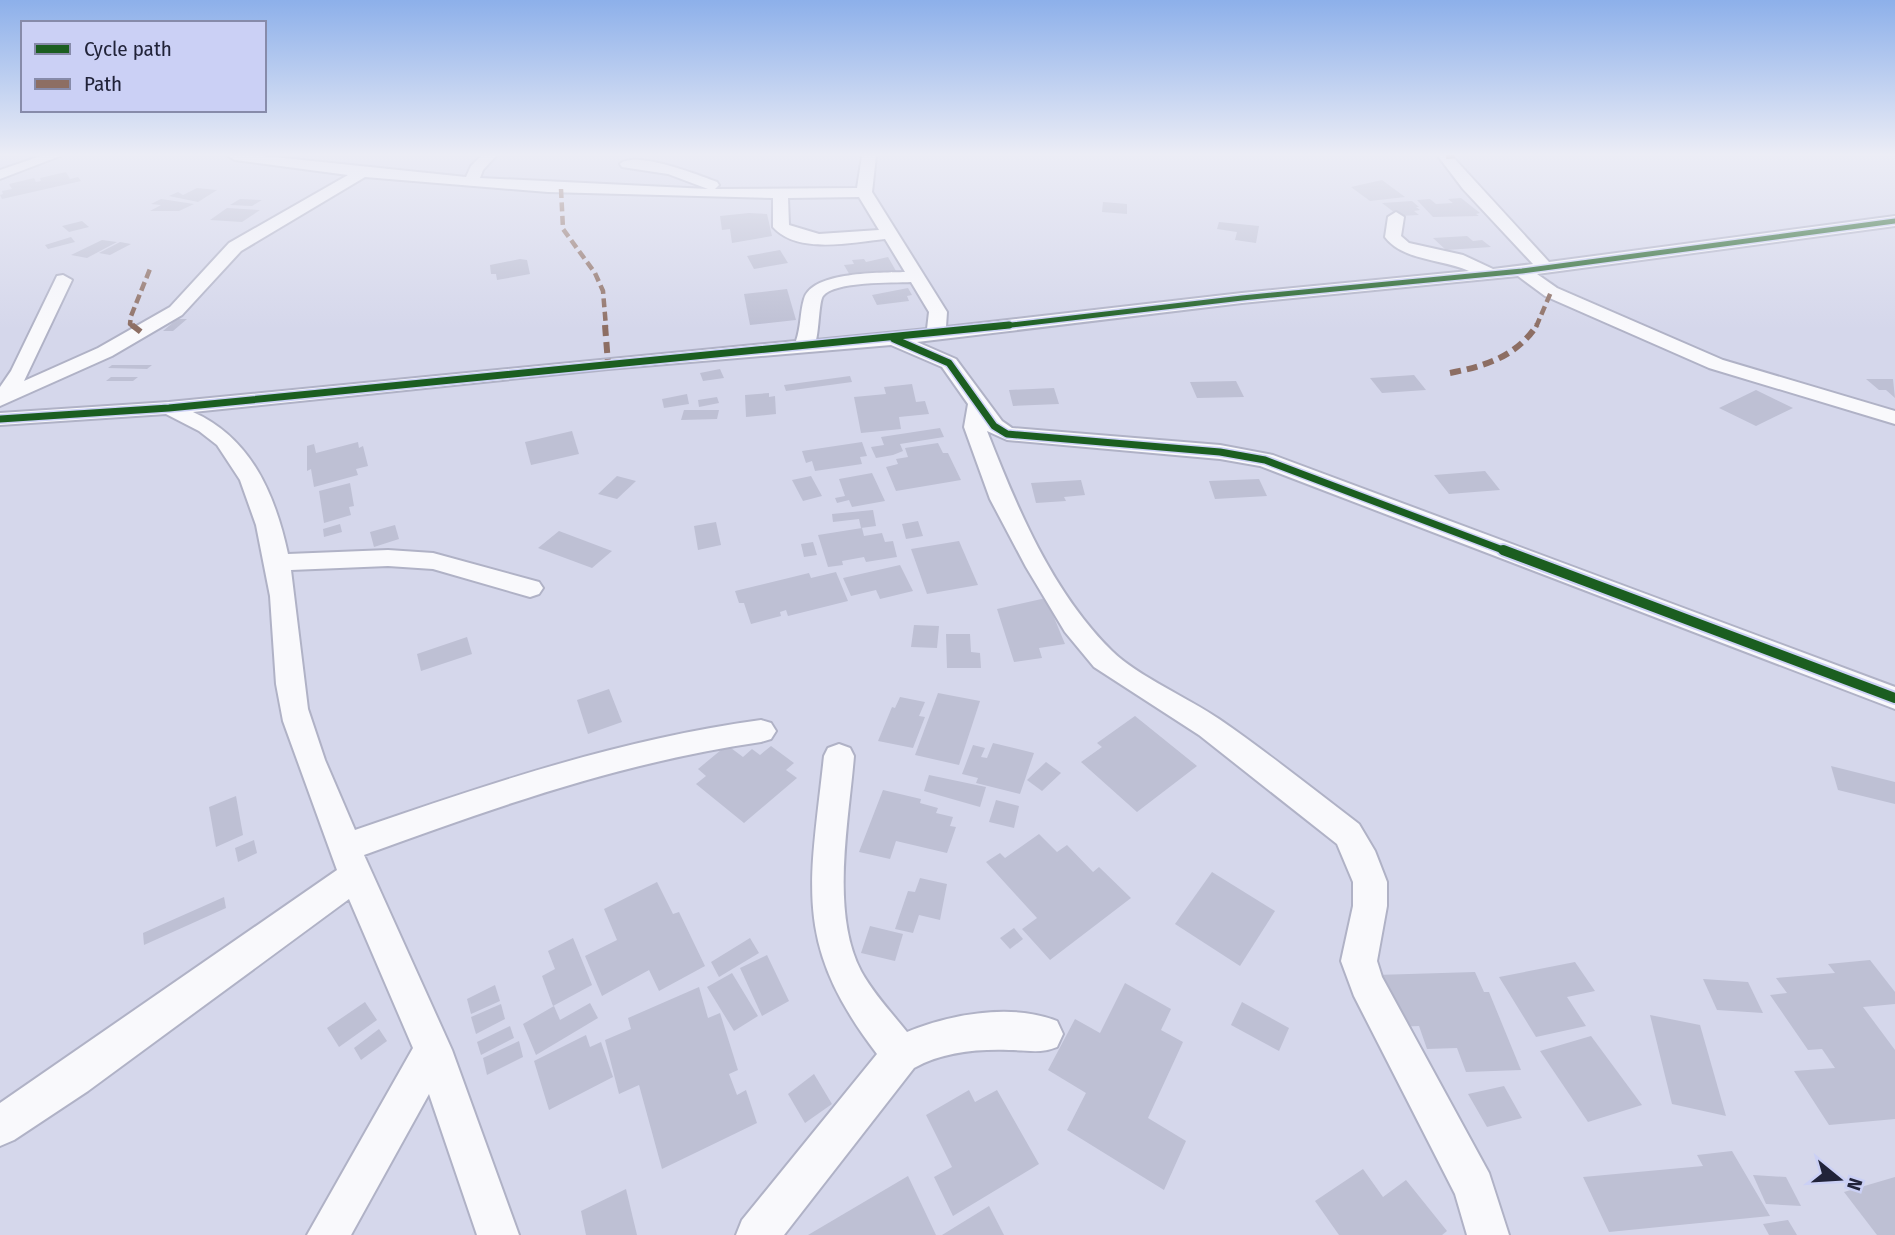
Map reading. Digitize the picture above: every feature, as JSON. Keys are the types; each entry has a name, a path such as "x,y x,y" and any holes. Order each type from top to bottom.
{"street":[{"path":"0,400 105,352 176,311 235,247 296,214"},
{"path":"781,214 781,227 789,233 812,237 890,234"},
{"path":"877,214 938,312 936,332"},
{"path":"1495,214 1545,268"},
{"path":"1396,217 1393,237 1403,247 1457,259 1490,274"},
{"path":"0,419 169,408 608,363 894,339 936,332 1522,271 1895,221"},
{"path":"1522,271 1551,292 1716,364 1895,418"},
{"path":"804,348 812,317 812,302 815,293 821,289 861,281 916,277"},
{"path":"0,400 21,372 63,280"},
{"path":"894,339 949,363 994,426 1014,435 1096,440 1265,460 1895,698"},
{"path":"978,404 975,427 1002,499 1038,567 1067,613 1104,660 1209,727 1348,834 1359,851 1370,882 1370,906 1359,961 1367,984 1474,1188 1488,1235"},
{"path":"169,408 223,438 256,489 267,517 297,720 351,862 433,1050 498,1235"},
{"path":"275,563 388,558 433,561 530,588"},
{"path":"0,1126 74,1077 351,862 524,782 654,747 761,731"},
{"path":"839,756 828,897 834,939 842,970 857,997 901,1055"},
{"path":"757,1235 901,1055 921,1042 958,1035 1044,1034"},
{"path":"328,1235 433,1050"}],"building":[{"path":"219,214 255,214 242,222 210,220"},
{"path":"767,214 772,236 732,243 730,229 722,230 720,216"},
{"path":"1396,214 1419,215 1399,216"},
{"path":"1430,214 1477,214 1479,216 1433,217"},
{"path":"82,221 89,227 69,232 62,226"},
{"path":"1219,222 1259,226 1256,243 1235,240 1237,232 1217,229"},
{"path":"1467,236 1473,241 1482,240 1491,247 1446,250 1433,238"},
{"path":"71,237 75,242 48,249 45,245"},
{"path":"102,240 117,242 87,258 71,255"},
{"path":"120,242 131,244 110,255 99,253"},
{"path":"780,250 788,263 754,269 747,256"},
{"path":"888,257 896,271 851,277 844,265 854,264 852,260 864,259 866,262"},
{"path":"527,260 530,274 497,280 496,274 491,274 490,265"},
{"path":"908,288 912,295 907,296 909,301 877,305 872,295"},
{"path":"787,289 796,320 750,325 744,294"},
{"path":"177,319 187,319 173,331 163,331"},
{"path":"112,365 152,365 147,369 108,368"},
{"path":"720,369 724,378 703,381 700,373"},
{"path":"1414,375 1426,390 1382,393 1370,378"},
{"path":"850,376 852,382 786,391 784,385"},
{"path":"111,377 138,377 133,381 106,381"},
{"path":"1866,379 1893,379 1895,398 1886,390 1879,390"},
{"path":"1236,381 1244,397 1197,398 1190,382"},
{"path":"912,384 916,402 925,401 929,414 899,417 901,429 861,433 854,397 886,394 884,387"},
{"path":"1054,388 1059,404 1013,406 1009,390"},
{"path":"1756,390 1793,408 1756,426 1719,408"},
{"path":"769,393 769,397 775,396 776,414 746,417 745,395"},
{"path":"687,394 689,404 664,408 662,399"},
{"path":"717,397 719,403 699,407 698,400"},
{"path":"684,410 719,410 717,419 681,420"},
{"path":"940,428 944,437 900,444 903,451 893,455 876,458 871,447 884,445 881,437"},
{"path":"572,431 579,454 531,465 525,442"},
{"path":"358,442 359,448 363,446 368,466 356,469 358,475 314,487 311,469 307,471 307,446 314,444 316,453"},
{"path":"862,442 867,456 860,457 862,464 815,471 812,461 806,463 802,451"},
{"path":"938,443 943,453 948,453 961,480 896,491 886,467 898,464 896,459 908,457 905,448"},
{"path":"1485,471 1500,490 1449,494 1434,475"},
{"path":"872,473 885,501 852,507 849,500 837,503 835,498 845,496 839,479"},
{"path":"617,476 636,481 617,499 598,494"},
{"path":"811,476 822,496 803,501 792,480"},
{"path":"1259,479 1267,496 1215,499 1209,481"},
{"path":"1081,480 1085,495 1064,497 1066,501 1036,503 1031,483"},
{"path":"350,483 354,506 349,507 351,515 324,523 319,491"},
{"path":"873,510 876,526 861,528 859,519 833,522 832,514"},
{"path":"918,521 923,536 906,539 902,524"},
{"path":"716,522 721,545 698,550 694,526"},
{"path":"340,524 342,532 324,537 323,529"},
{"path":"395,525 399,539 374,547 370,532"},
{"path":"862,528 864,536 882,533 885,542 893,541 897,557 866,562 864,557 828,567 818,535"},
{"path":"559,531 612,551 592,568 538,548"},
{"path":"959,541 978,585 927,594 911,549"},
{"path":"813,542 817,555 804,557 801,544"},
{"path":"900,565 913,591 880,599 876,590 851,596 843,578"},
{"path":"836,572 848,601 788,616 786,610 780,612 781,616 751,624 744,603 739,603 735,591 809,573 811,578"},
{"path":"1046,598 1065,644 1039,648 1042,658 1014,662 997,609"},
{"path":"914,625 939,626 937,648 911,647"},
{"path":"946,634 970,634 971,652 980,653 981,668 947,668"},
{"path":"467,637 472,654 421,671 417,654"},
{"path":"609,689 622,722 588,734 577,700"},
{"path":"938,693 980,701 959,765 915,755"},
{"path":"900,697 925,702 919,716 925,717 913,748 878,741 892,707 895,708"},
{"path":"1135,716 1197,766 1137,812 1081,762 1102,747 1097,743"},
{"path":"993,743 1034,753 1020,794 976,783 978,778 962,774 973,745 985,748 981,757 987,758"},
{"path":"727,745 743,757 752,749 760,755 771,746 794,763 786,770 797,778 744,823 696,784 706,776 698,769"},
{"path":"1046,762 1061,773 1042,791 1027,780"},
{"path":"1831,766 1895,782 1895,804 1838,790"},
{"path":"929,775 986,787 980,807 924,791"},
{"path":"883,790 921,799 920,803 938,808 936,813 953,817 950,826 956,827 947,853 896,841 890,859 859,852"},
{"path":"236,796 243,835 216,847 209,807"},
{"path":"996,800 1019,806 1014,828 989,822"},
{"path":"1039,834 1057,852 1067,845 1093,872 1099,867 1131,898 1050,960 1022,929 1037,918 986,862 1000,853 1005,858"},
{"path":"254,840 257,853 238,862 235,848"},
{"path":"1212,872 1275,911 1240,966 1175,924"},
{"path":"920,878 947,884 940,920 919,915 913,933 895,929 908,891 915,892"},
{"path":"657,882 673,914 679,912 705,966 659,991 649,970 602,996 585,956 617,940 604,909"},
{"path":"224,897 226,908 144,945 143,933"},
{"path":"870,926 903,934 895,961 861,953"},
{"path":"1014,928 1023,939 1010,949 1000,938"},
{"path":"573,938 592,985 553,1006 542,976 555,969 548,951"},
{"path":"750,938 759,953 719,977 711,962"},
{"path":"767,955 789,1001 762,1016 740,968"},
{"path":"1870,960 1895,992 1895,1004 1863,1007 1895,1050 1895,1119 1829,1125 1794,1071 1835,1068 1822,1049 1808,1050 1770,995 1787,993 1776,978 1835,973 1828,964"},
{"path":"1575,962 1595,991 1567,997 1586,1026 1536,1037 1499,977"},
{"path":"1475,972 1484,992 1489,992 1521,1070 1466,1072 1457,1048 1427,1049 1419,1026 1393,1027 1376,975"},
{"path":"732,973 758,1016 734,1031 707,987"},
{"path":"1703,979 1748,982 1763,1013 1717,1010"},
{"path":"1125,983 1171,1009 1161,1030 1183,1042 1148,1118 1186,1141 1164,1190 1067,1130 1086,1093 1048,1070 1075,1019 1100,1033"},
{"path":"495,985 500,1001 471,1014 467,999"},
{"path":"699,987 708,1018 720,1013 738,1070 729,1074 737,1095 746,1090 757,1123 662,1169 639,1085 619,1094 605,1040 631,1029 628,1018"},
{"path":"365,1002 377,1020 339,1047 327,1028"},
{"path":"1242,1002 1289,1028 1279,1051 1231,1025"},
{"path":"590,1003 598,1018 536,1055 523,1024 554,1006 560,1020"},
{"path":"501,1004 505,1019 476,1034 471,1017"},
{"path":"1650,1015 1700,1025 1726,1116 1672,1104"},
{"path":"510,1026 514,1038 481,1055 477,1042"},
{"path":"379,1029 387,1041 361,1060 354,1048"},
{"path":"586,1035 590,1047 601,1042 613,1077 549,1110 534,1061"},
{"path":"1591,1036 1642,1105 1588,1122 1540,1051"},
{"path":"519,1041 523,1057 487,1075 483,1058"},
{"path":"814,1074 832,1104 805,1123 788,1094"},
{"path":"1504,1086 1522,1118 1487,1127 1468,1094"},
{"path":"969,1090 975,1102 997,1090 1039,1164 953,1216 934,1177 952,1167 926,1115"},
{"path":"1732,1151 1770,1216 1609,1232 1583,1177 1703,1166 1697,1155"},
{"path":"1363,1169 1383,1197 1406,1180 1447,1231 1442,1235 1339,1235 1315,1201"},
{"path":"1753,1175 1786,1177 1801,1206 1766,1204"},
{"path":"908,1176 936,1235 808,1235"},
{"path":"1895,1177 1895,1235 1877,1235 1844,1192"},
{"path":"626,1189 637,1235 586,1235 581,1211"},
{"path":"989,1206 1004,1235 942,1235"},
{"path":"1788,1220 1797,1235 1769,1235 1763,1224"}],"marked path":[{"path":"562,214 563,229 595,273 603,291 608,363"},
{"path":"141,332 130,324 131,316 150,269"},
{"path":"1450,373 1487,364 1519,347 1536,327 1551,292"}],"cycle path":[{"path":"0,419 169,408 608,363 894,339 1242,298 1522,271 1895,221"},
{"path":"894,339 949,363 994,426 1007,434 1220,452 1265,460 1895,698"}]}
